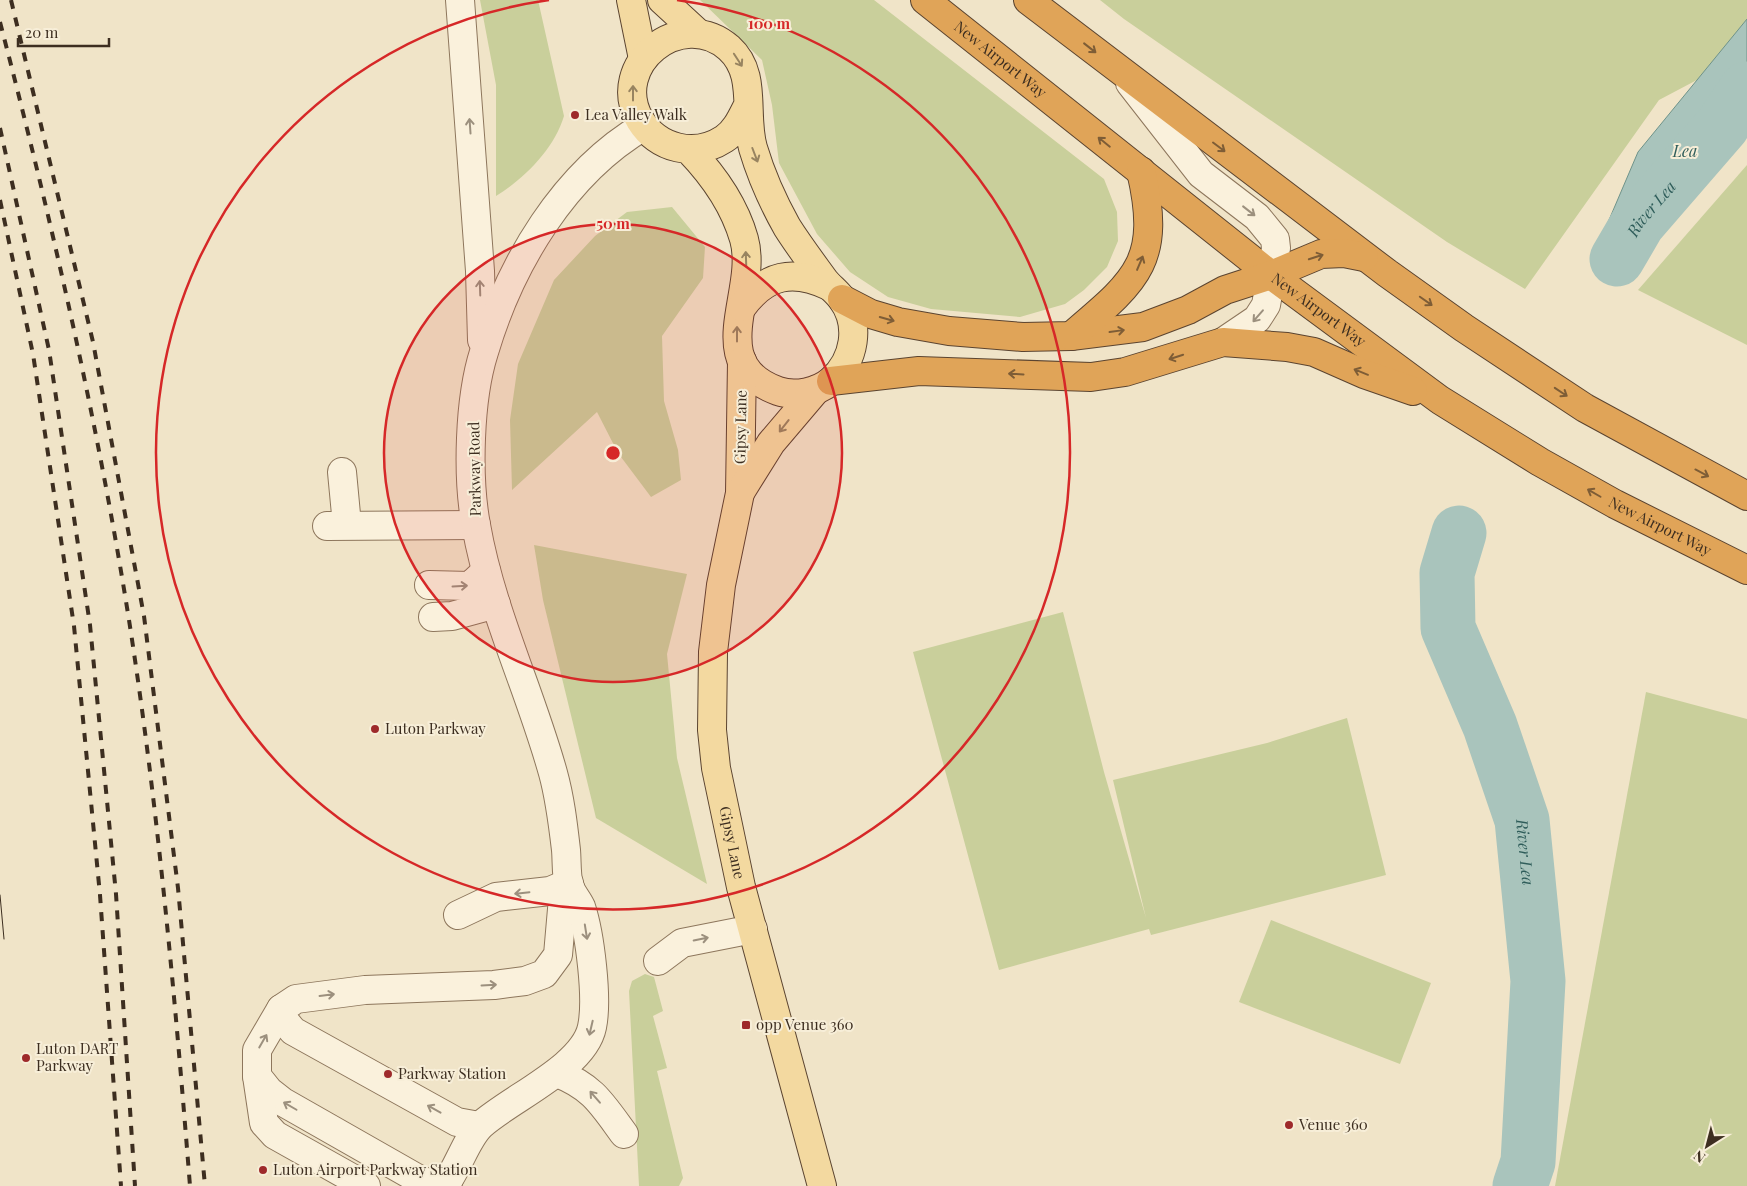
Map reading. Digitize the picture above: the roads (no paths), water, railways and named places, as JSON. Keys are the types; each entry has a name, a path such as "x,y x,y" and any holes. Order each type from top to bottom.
{"highway":[{"name":"New Airport Way","path":"925,0 1271,275 1440,400 1615,504 1747,570"},
{"path":"1028,0 1364,257 1464,328 1585,408 1747,496"},
{"path":"1071,336 1115,298 1135,275 1143,256 1149,233 1147,200 1140,172"},
{"path":"836,293 871,314 898,322 949,331 1023,337 1071,336 1143,327 1188,310 1225,290 1271,275 1320,254 1344,253 1364,257"},
{"path":"823,385 919,371 1091,377 1125,372 1223,342 1287,347 1314,352 1364,374 1440,400"}],"main road":[{"path":"631,0 642,59"},
{"path":"662,0 699,34 721,43 739,60 746,75 749,91 747,107 752,147 776,208 799,246 850,312 854,327 853,343 849,357 842,370 823,385 799,393 782,392 766,386 752,375 742,361 736,334 746,274 745,242 736,217 723,192 710,172 689,150"},
{"path":"699,34 686,34 662,41 642,59 636,71 633,100 637,114 644,126 656,138 672,146 689,150 708,147 725,138 739,124 747,107"},
{"path":"742,307 752,294 765,284 780,277 797,276 814,279 836,293"},
{"name":"Gipsy Lane","path":"742,361 740,493 721,585 713,652 712,730 722,797 753,929 822,1186"},
{"name":"Gipsy Lane","path":"740,493 771,443 823,385"}],"street":[{"path":"460,0 480,271 483,354"},
{"path":"1123,73 1201,174 1257,217 1275,239 1266,305 1257,319 1223,342"},
{"name":"Parkway Road","path":"569,885 562,816 554,776 535,712 496,604 486,571 476,525 472,444 474,412 483,354 504,295 522,259 554,211 606,151 644,126"},
{"path":"342,472 337,526 476,525"},
{"path":"429,585 470,586 486,571"},
{"path":"433,617 452,616 496,604"},
{"path":"458,915 496,897 550,890 569,885"},
{"path":"366,1186 275,1135 264,1123 257,1076 257,1050 281,1008 296,999 365,990 494,985 525,981 544,974 558,954 562,908 569,885"},
{"path":"257,1076 269,1092 283,1102 420,1180 436,1185 446,1183 479,1126 557,1073 586,1043 592,1026 593,980 586,927 580,906 569,885"},
{"path":"658,961 682,943 753,929"},
{"path":"281,1008 283,1019 293,1030 457,1122 479,1126"},
{"path":"557,1073 577,1081 593,1093 624,1134"}],"water":[{"name":"Lea","path":"1747,19 1747,128 1710,179 1640,253 1603,234 1638,152"}],"waterway":[{"name":"River Lea","path":"1617,259 1638,223 1722,126 1747,89"},
{"name":"River Lea","path":"1459,533 1447,573 1448,628 1490,726 1522,820 1538,981 1528,1162 1520,1186"}],"tram line":[{"path":"0,895 4,939"}],"railway":[{"path":"11,0 93,342 144,616 178,888 205,1186"},
{"path":"0,22 72,319 103,469 129,620 149,761 165,902 190,1186"},
{"path":"0,128 49,350 90,625 116,894 135,1186"},
{"path":"0,200 33,354 74,626 100,895 121,1186"}],"place":[{"name":"Lea Valley Walk","path":"575,115"},
{"name":"Luton Parkway","path":"375,729"},
{"name":"opp Venue 360","path":"746,1025"},
{"name":"Luton DART Parkway","path":"26,1058"},
{"name":"Parkway Station","path":"388,1074"},
{"name":"Venue 360","path":"1289,1125"},
{"name":"Luton Airport Parkway Station","path":"263,1170"}]}
